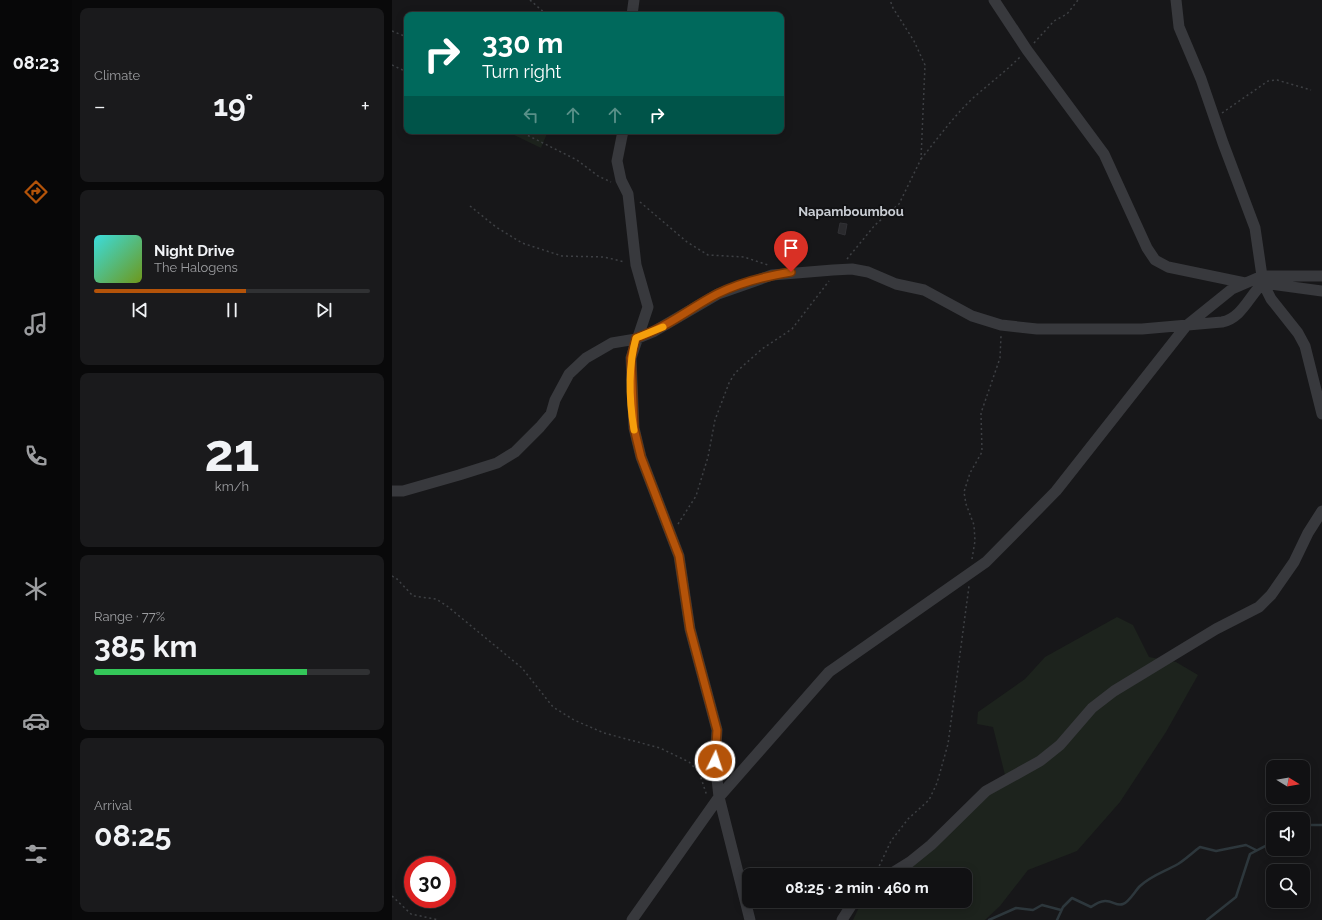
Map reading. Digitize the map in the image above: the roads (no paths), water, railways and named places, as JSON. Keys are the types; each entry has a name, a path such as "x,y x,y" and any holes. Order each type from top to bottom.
{"street":[{"path":"632,12 634,0"},
{"path":"994,0 1027,50 1104,154 1147,248 1155,260 1168,268 1245,283"},
{"path":"1176,0 1179,27 1201,79 1255,228 1262,280 1271,299 1298,333 1305,346 1322,414"},
{"path":"622,134 618,160 621,180 628,194 632,218 636,265 648,307 636,338 631,358 634,428 641,457 679,556 690,629 717,730 715,761 718,797 750,920"},
{"path":"392,491 403,491 478,470 515,452 551,414 555,400 569,374 586,358 612,343 636,338 653,332 725,292 772,275 852,269 868,272 896,284 924,290 972,316 1001,325 1037,330 1142,329 1186,326 1230,320 1238,315 1262,280"},
{"path":"632,920 718,797 829,672 986,562 1056,491 1186,326 1232,289 1245,283 1262,280 1322,276"},
{"path":"1262,280 1322,291"},
{"path":"900,868 931,845 986,791 1040,761 1060,745 1092,708 1114,691 1216,629 1259,607 1271,595 1294,562 1308,533 1322,511"},
{"path":"842,920 850,908"}],"waterway":[{"path":"1310,825 1322,825"},
{"path":"1057,920 1063,907 1072,898 1091,907 1103,901 1120,905 1125,903 1145,882 1178,864 1200,847 1216,851 1246,845 1256,850"},
{"path":"1207,920 1236,897 1250,854 1266,846"},
{"path":"989,920 1016,908 1033,910 1042,905 1061,910"}],"district":[{"name":"Napamboumbou","path":"851,211"}]}
